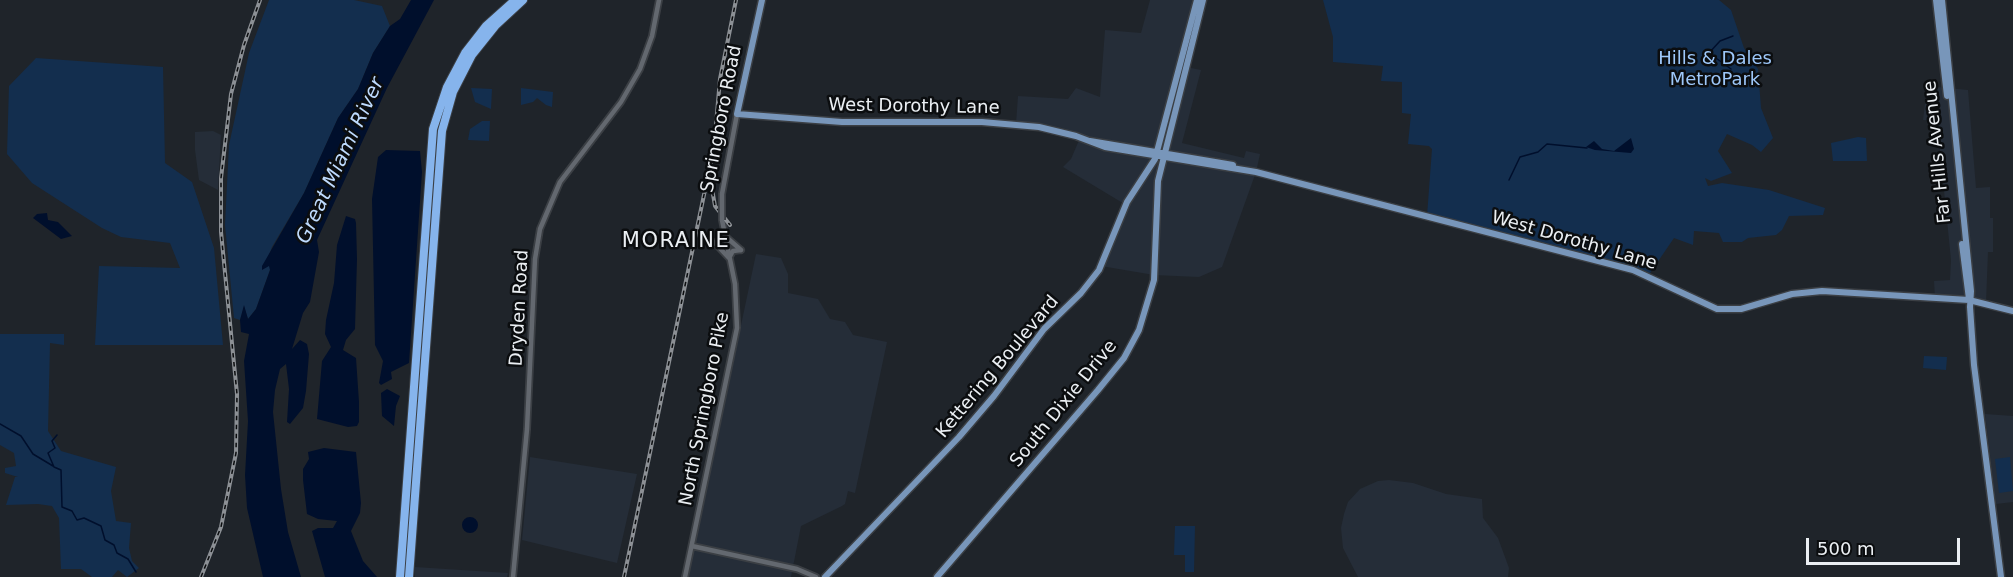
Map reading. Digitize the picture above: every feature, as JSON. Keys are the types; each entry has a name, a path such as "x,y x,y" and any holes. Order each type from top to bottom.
{"highway":[{"path":"400,577 433,129 447,87 465,53 486,26 515,0"},
{"path":"409,577 442,131 453,92 472,55 496,25 523,0"}],"main road":[{"name":"Dryden Road","path":"513,577 528,424 535,259 540,229 560,182 621,102 640,69 649,45 660,0"},
{"name":"Springboro Road","path":"726,245 723,233 722,194 762,0"},
{"path":"1153,153 1160,142 1186,66 1186,54 1197,0"},
{"path":"1166,156 1175,105 1175,85 1203,0"},
{"name":"Far Hills Avenue","path":"1936,0 1966,290 1970,300"},
{"name":"Far Hills Avenue","path":"1942,0 1989,494 2001,577"},
{"path":"1179,73 1186,66"},
{"name":"West Dorothy Lane","path":"737,114 859,123 1004,123 1048,129 1089,141 1166,156 1224,162 1240,169 1640,273 1702,304 1717,309 1741,309 1792,294 1819,291 1970,300 2013,310"},
{"name":"Kettering Boulevard","path":"825,577 959,437 994,396 1044,329 1088,285 1108,252 1127,202 1152,165 1153,153"},
{"name":"South Dixie Drive","path":"937,577 1063,433 1134,341 1147,311 1154,278 1159,177 1166,156"},
{"path":"1148,173 1153,170 1159,177"},
{"path":"714,242 729,258 733,251 741,250 723,233"},
{"name":"North Springboro Pike","path":"685,577 737,328 737,294 726,245"},
{"path":"1971,291 1980,301"},
{"path":"692,546 805,571 816,577"}],"shaded area":[{"path":"1150,0 1197,0 1181,66 1201,70 1182,143 1244,158 1246,151 1260,154 1256,172 1222,267 1199,277 1154,275 1101,266 1126,205 1063,167 1071,159 1080,138 1016,124 1018,96 1068,99 1076,88 1100,97 1105,30 1141,33"},
{"path":"1927,86 1968,90 1976,188 1990,187 1990,218 1993,218 1993,252 1988,252 1986,303 1935,298 1934,281 1950,280 1951,260 1937,121 1923,120"},
{"path":"213,131 221,135 218,190 199,180 195,150 195,132"},
{"path":"756,254 781,258 788,274 788,293 818,299 830,319 845,322 853,335 887,342 855,493 848,491 845,504 801,526 791,577 688,577"},
{"path":"1985,414 2013,416 2013,502 1996,504"},
{"path":"530,457 637,474 617,563 522,540"},
{"path":"1378,481 1413,483 1446,494 1482,499 1483,518 1498,538 1509,568 1508,577 1358,577 1343,548 1341,528 1344,514 1348,502 1360,489"},
{"path":"415,567 508,573 507,577 415,577"}],"green space":[{"path":"269,0 354,0 382,6 390,26 373,53 358,89 338,118 304,193 272,247 265,266 270,266 270,270 256,309 248,319 244,307 240,320 234,318 225,225 229,145 249,53"},
{"name":"Hills & Dales MetroPark","path":"1323,0 1719,0 1731,10 1744,48 1758,69 1761,108 1773,138 1761,152 1752,145 1727,134 1718,151 1732,173 1711,181 1705,178 1708,186 1722,183 1769,190 1825,208 1823,215 1789,216 1782,230 1776,235 1748,238 1742,242 1723,242 1719,233 1694,231 1693,245 1674,238 1648,276 1427,216 1432,149 1429,146 1408,144 1411,114 1402,113 1402,82 1381,81 1383,66 1333,62 1333,37"},
{"path":"36,58 163,67 165,163 192,182 214,248 223,345 95,345 99,266 180,268 170,243 121,237 102,228 32,183 7,154 9,86"},
{"path":"471,88 492,89 491,109 475,102"},
{"path":"521,88 553,92 552,107 537,98 533,102 521,105"},
{"path":"482,121 490,121 489,141 468,140 470,129"},
{"path":"1858,137 1866,138 1867,161 1833,161 1831,143"},
{"path":"0,334 64,334 64,345 50,343 48,431 61,451 116,467 111,491 116,521 131,523 129,548 132,561 139,568 127,577 118,570 112,577 92,577 81,569 61,569 59,518 52,506 6,505 15,477 18,477 5,473 5,468 16,466 14,453 0,445"},
{"path":"1924,356 1947,357 1946,370 1923,368"},
{"path":"2010,457 2013,491 1999,493 1995,459"},
{"path":"1175,526 1195,526 1194,572 1185,572 1185,555 1174,555"}],"water":[{"name":"Great Miami River","path":"411,0 434,0 387,88 317,240 319,252 310,302 303,313 292,349 300,340 307,344 309,354 306,391 303,408 290,424 287,422 289,389 286,364 280,369 275,390 273,412 281,489 288,532 301,577 263,577 247,508 245,475 248,421 244,361 249,334 241,332 240,320 244,305 248,319 256,309 270,270 269,266 262,270 262,266 304,193 338,118 358,89 373,53 390,26 400,19"},
{"path":"1631,138 1634,149 1631,153 1595,150 1586,147 1594,141 1602,149 1614,151"},
{"path":"386,150 420,151 422,172 409,363 391,372 392,379 381,385 379,383 383,361 375,345 372,199 378,157"},
{"path":"47,213 48,220 58,222 72,236 61,239 33,218 37,214"},
{"path":"346,216 355,219 357,259 355,329 346,340 343,350 356,358 359,402 359,422 357,426 348,427 317,419 322,361 331,347 325,334 326,320 334,283 337,245"},
{"path":"387,389 400,396 396,406 394,426 382,416 381,393"},
{"path":"324,448 356,452 361,503 360,513 351,531 363,561 377,577 325,577 312,531 318,528 333,528 337,521 318,519 307,514 303,480 303,469 309,459 308,452"},
{"path":"467,517 473,517 478,525 476,531 467,533 462,528 462,522"}],"waterway":[{"path":"1731,69 1709,53 1720,41 1733,36"},
{"path":"1509,180 1520,157 1538,152 1547,144 1587,148"},
{"path":"0,424 21,436 33,454 53,466"},
{"path":"57,435 52,441 55,448 48,453 54,467 61,470 62,507 72,511 77,520 84,518 101,526 105,540 114,545 117,553 128,559 136,572"}],"railway":[{"path":"201,577 221,527 236,453 237,394 221,232 221,178 231,94 244,45 260,0"},
{"path":"624,577 714,147 720,79 736,0"},
{"path":"711,183 715,206 730,225"}],"district":[{"name":"MORAINE","path":"676,242"}]}
